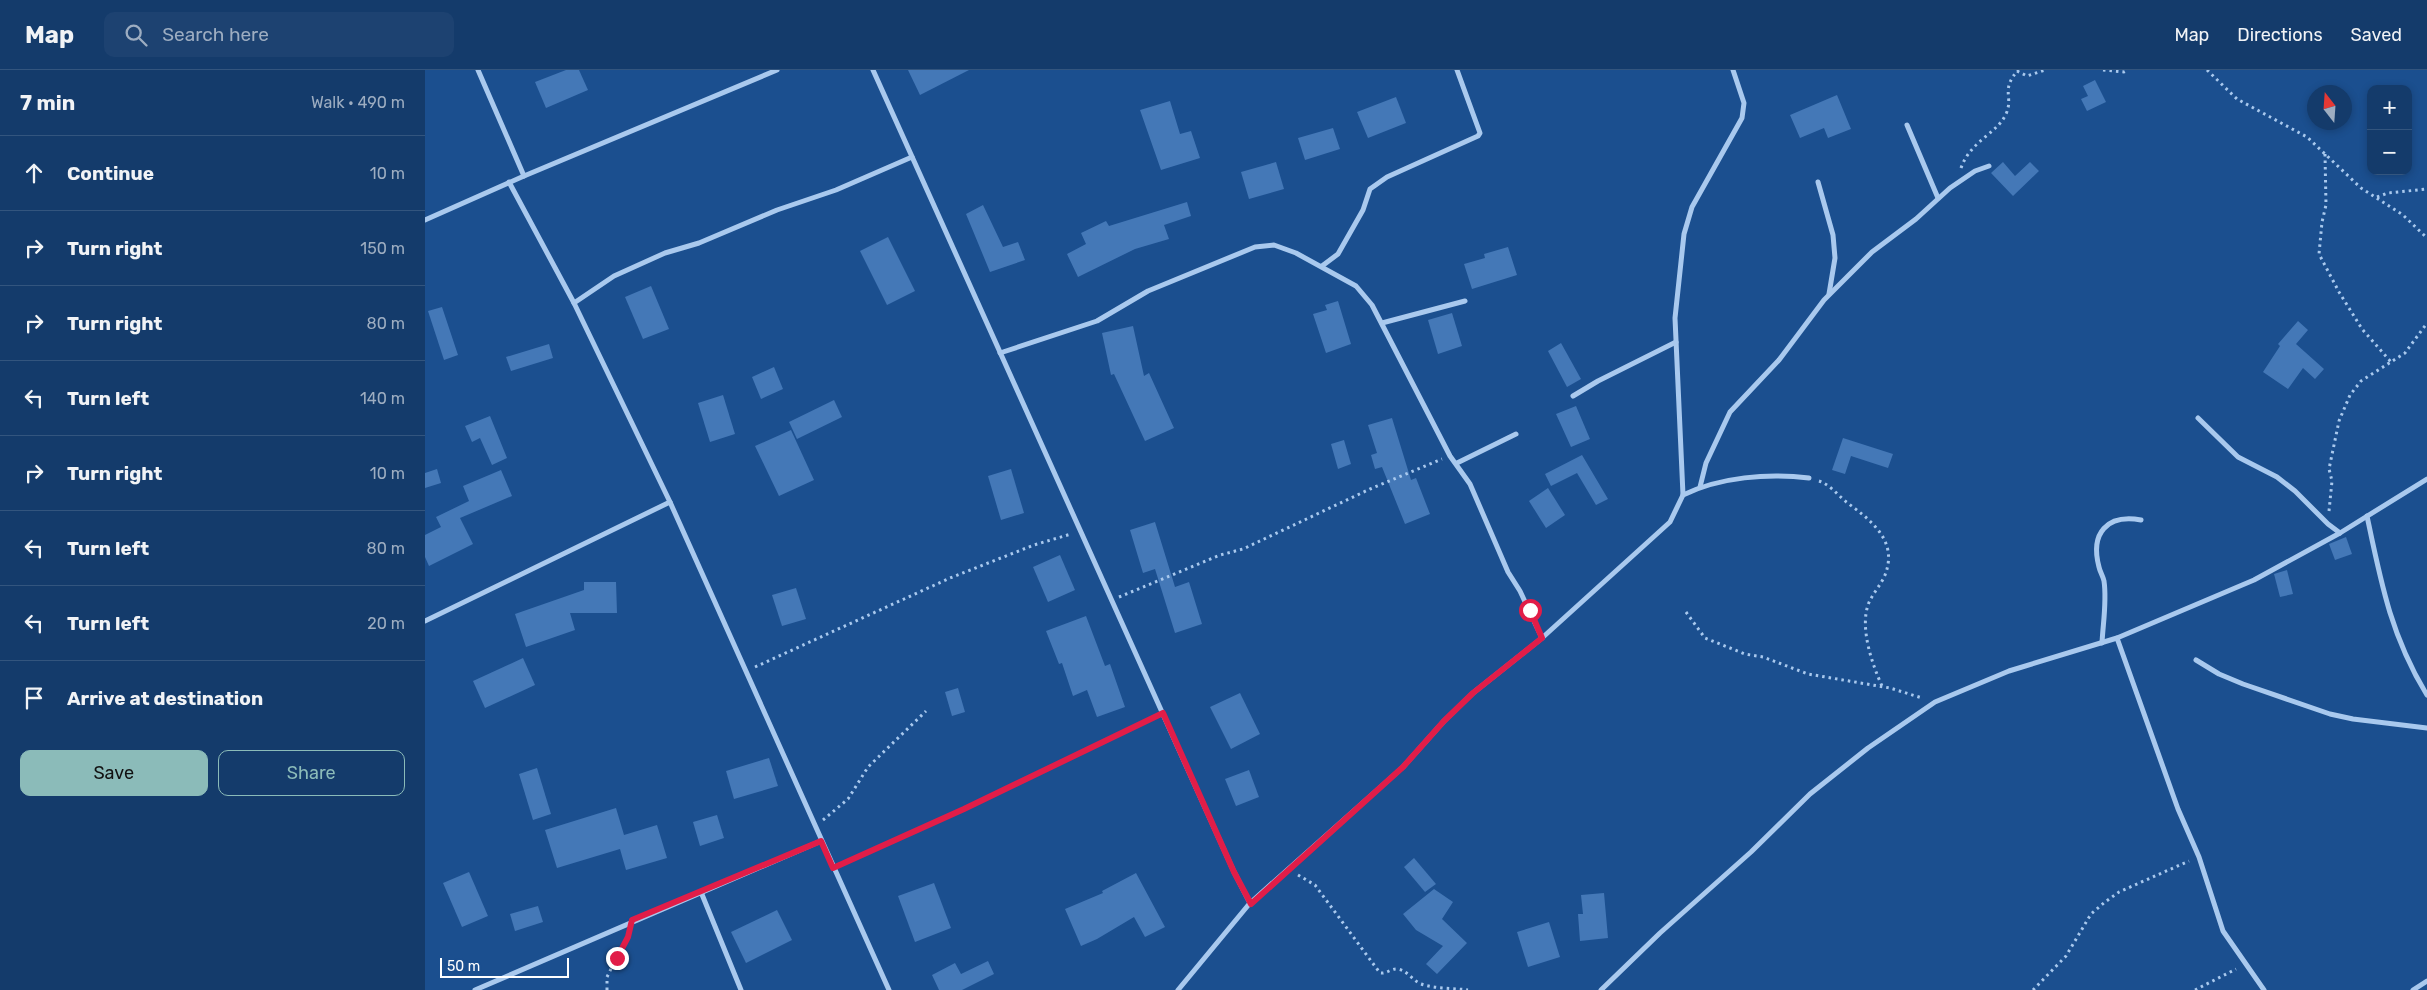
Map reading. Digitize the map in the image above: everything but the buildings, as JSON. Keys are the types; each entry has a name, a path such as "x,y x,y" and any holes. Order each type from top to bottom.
{"street":[{"path":"478,70 524,176"},
{"path":"425,220 509,182 777,70"},
{"path":"873,70 1234,872 1251,904"},
{"path":"1322,266 1338,254 1363,210 1367,193 1374,185 1405,168 1478,136 1480,133 1457,70"},
{"path":"1178,990 1251,904 1403,767 1444,721 1473,693 1542,638 1670,522 1683,495 1675,318 1684,234 1693,207 1742,118 1744,103 1733,70"},
{"path":"1907,125 1938,198"},
{"path":"574,303 614,276 665,253 699,243 777,210 836,190 912,157"},
{"path":"1700,487 1706,463 1730,412 1779,360 1829,294 1872,252 1916,219 1950,188 1975,171 1989,166"},
{"path":"509,182 574,303 670,502 889,990"},
{"path":"1818,182 1833,235 1835,258 1829,294"},
{"path":"1000,353 1097,321 1148,290 1255,246 1274,245 1322,266 1356,286 1366,296 1382,323 1450,456 1457,463 1470,484 1508,572 1520,591 1542,638"},
{"path":"1382,323 1465,300"},
{"path":"1573,396 1598,381 1676,342"},
{"path":"2198,418 2238,457 2277,476 2340,533"},
{"path":"1457,463 1516,434"},
{"path":"1683,495 1700,487 1762,476 1809,478"},
{"path":"1601,990 1660,933 1751,852 1810,794 1868,748 1935,702 2009,671 2117,638 2254,580 2340,533 2427,479"},
{"path":"425,622 670,502"},
{"path":"2367,516 2392,621 2400,644 2426,693"},
{"path":"2102,643 2105,598 2104,580 2096,552 2099,534 2106,525 2116,520 2130,518 2141,520"},
{"path":"2117,638 2178,809 2199,857 2223,931 2264,990"},
{"path":"2196,660 2243,684 2330,714 2353,719 2427,728"},
{"path":"475,990 632,920 821,841"},
{"path":"701,892 741,990"},
{"path":"2413,990 2427,981"}],"path":[{"path":"1950,188 1965,157 2006,114 2008,104 2007,87 2017,71 2027,76 2045,70"},
{"path":"2103,70 2124,72 2128,70"},
{"path":"2207,70 2237,99 2307,137 2353,182 2403,216 2427,238"},
{"path":"2325,153 2326,206 2321,222 2319,254 2362,329 2391,362"},
{"path":"2376,198 2388,193 2427,189"},
{"path":"2328,524 2332,481 2329,469 2339,421 2355,387 2405,353 2427,323"},
{"path":"1112,600 1220,555 1243,549 1370,489 1450,456"},
{"path":"1809,478 1823,482 1858,510 1884,538 1890,551 1885,575 1868,605 1867,622 1871,661 1883,686"},
{"path":"745,672 984,564 1033,544 1081,532"},
{"path":"1686,612 1705,638 1745,654 1763,657 1808,674 1883,686 1935,702"},
{"path":"814,826 847,799 868,767 926,712"},
{"path":"833,868 964,809 1163,713"},
{"path":"2033,990 2066,956 2091,914 2105,902 2119,892 2199,857"},
{"path":"1288,871 1315,885 1380,973 1384,974 1396,968 1405,971 1412,980 1422,984 1468,990"},
{"path":"607,990 607,977 628,937 632,920"},
{"path":"2195,990 2246,964"}],"route":[{"path":"617,958 628,937 632,920 821,841 833,868 964,809 1163,713 1234,872 1251,904 1403,767 1444,721 1473,693 1542,638 1530,610"}]}
